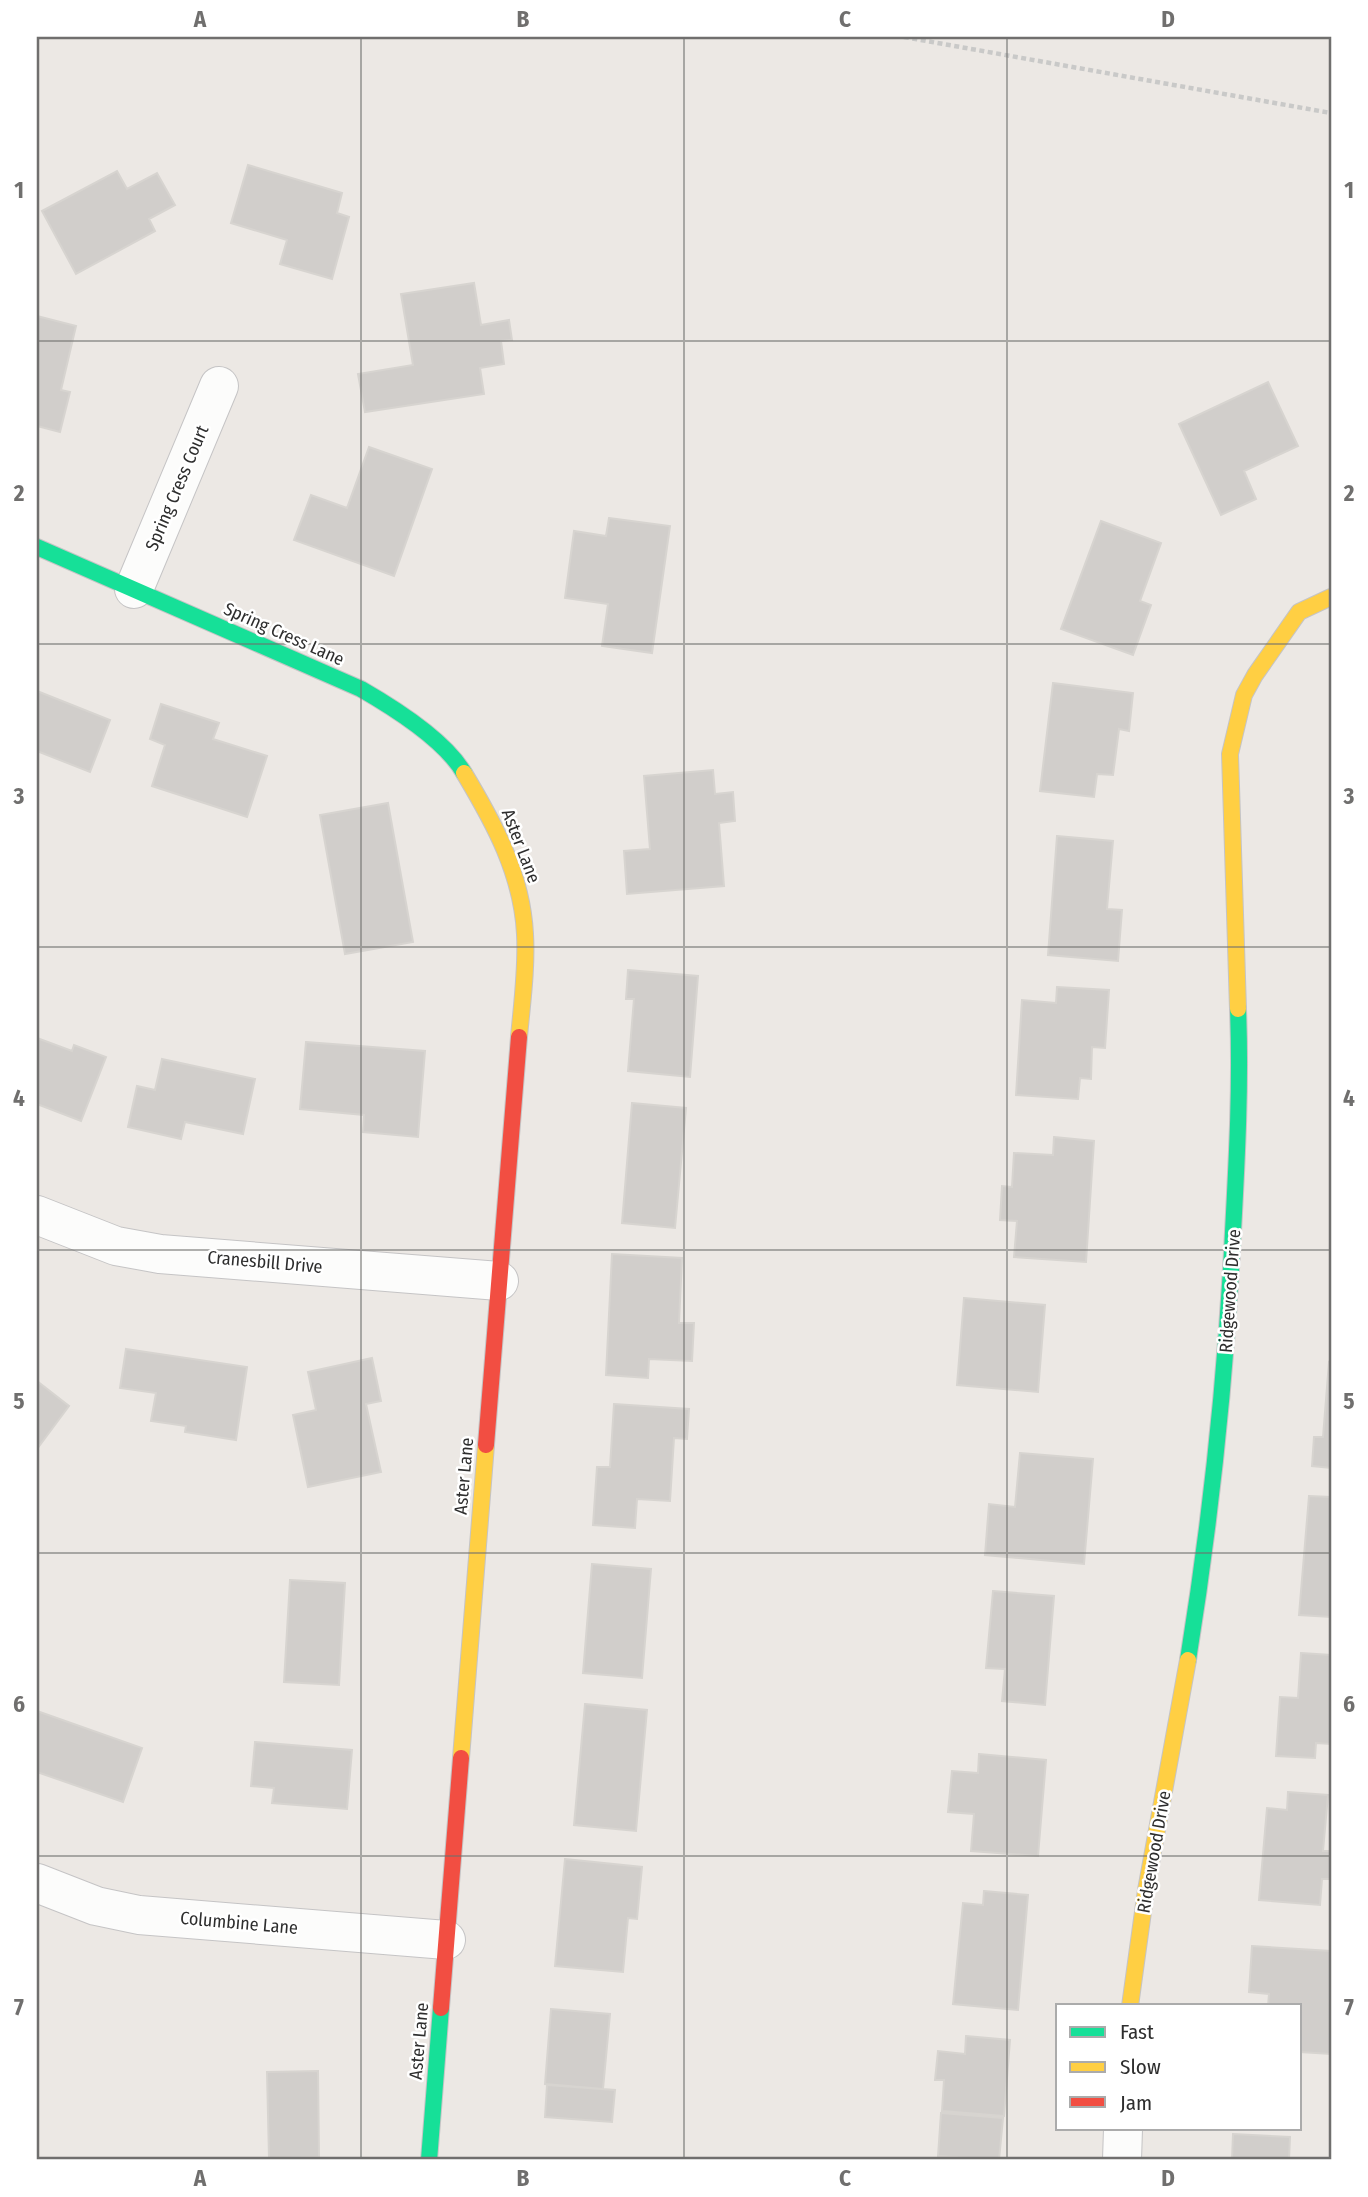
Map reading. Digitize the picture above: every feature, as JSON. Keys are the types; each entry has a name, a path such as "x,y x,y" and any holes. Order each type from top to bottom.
{"street":[{"name":"Spring Cress Court","path":"134,589 219,386"},
{"name":"Spring Cress Lane","path":"37,547 361,689 392,707 455,757 482,802"},
{"name":"Ridgewood Drive","path":"1130,2004 1146,1890 1180,1709 1204,1559 1224,1370 1238,1142 1239,1025 1230,754 1244,695 1255,675 1300,612 1327,599"},
{"name":"Aster Lane","path":"429,2160 524,975 521,902 512,866 482,802"},
{"name":"Cranesbill Drive","path":"37,1214 116,1246 160,1254 499,1280"},
{"name":"Columbine Lane","path":"37,1883 96,1906 139,1915 446,1940"},
{"path":"1122,2160 1123,2130"}],"path":[{"path":"904,37 1331,113"}],"building":[{"path":"248,165 342,193 337,213 349,217 332,279 280,264 287,240 231,223"},
{"path":"117,171 127,189 157,173 175,205 149,219 155,231 76,274 42,211"},
{"path":"474,283 481,325 509,320 512,340 501,341 504,364 480,368 484,394 365,412 358,374 413,365 401,294"},
{"path":"37,316 76,326 61,390 70,392 60,432 37,426"},
{"path":"1268,382 1298,446 1244,471 1256,499 1221,515 1179,424"},
{"path":"369,447 432,469 394,576 294,540 311,495 347,508"},
{"path":"609,518 670,526 652,653 602,646 608,604 565,598 574,531 606,536"},
{"path":"1101,521 1161,543 1140,601 1151,605 1133,655 1061,629"},
{"path":"1053,683 1133,693 1129,731 1119,729 1113,775 1097,774 1094,797 1040,791"},
{"path":"37,691 110,720 90,772 37,751"},
{"path":"161,704 219,723 213,739 267,756 247,817 152,786 165,745 150,739"},
{"path":"713,770 715,794 733,792 735,821 719,823 724,886 627,894 624,851 650,849 644,776"},
{"path":"388,803 413,942 345,954 320,815"},
{"path":"1057,836 1113,841 1107,909 1122,910 1118,961 1048,955"},
{"path":"628,970 698,976 690,1077 628,1071 634,999 626,999"},
{"path":"1057,987 1109,990 1105,1048 1092,1047 1091,1079 1080,1078 1078,1099 1016,1095 1022,1000 1056,1003"},
{"path":"37,1038 72,1051 74,1045 106,1057 81,1121 37,1104"},
{"path":"306,1042 425,1051 418,1137 363,1132 364,1115 300,1109"},
{"path":"162,1059 255,1079 243,1134 185,1122 181,1139 128,1127 137,1086 155,1090"},
{"path":"632,1103 686,1108 675,1228 622,1223"},
{"path":"1054,1137 1094,1141 1086,1262 1014,1257 1017,1221 1000,1220 1002,1186 1012,1187 1014,1153 1053,1155"},
{"path":"612,1254 682,1258 679,1323 694,1323 692,1361 649,1359 648,1378 606,1375"},
{"path":"964,1298 1045,1305 1038,1392 957,1385"},
{"path":"126,1349 247,1367 236,1440 185,1432 186,1426 151,1421 156,1393 120,1388"},
{"path":"372,1358 381,1401 366,1404 381,1472 308,1487 293,1415 316,1410 308,1372"},
{"path":"1329,1362 1331,1468 1312,1466 1314,1437 1323,1437"},
{"path":"37,1381 69,1406 37,1449"},
{"path":"614,1404 689,1409 687,1439 674,1438 670,1501 637,1499 635,1528 593,1525 597,1467 610,1467"},
{"path":"1020,1453 1093,1459 1084,1564 985,1555 989,1504 1015,1507"},
{"path":"1309,1496 1331,1497 1331,1617 1299,1615"},
{"path":"592,1564 651,1569 642,1678 583,1673"},
{"path":"290,1580 345,1583 339,1685 284,1682"},
{"path":"993,1591 1054,1596 1045,1705 1002,1701 1005,1669 986,1668"},
{"path":"1301,1653 1331,1655 1331,1744 1316,1743 1315,1758 1276,1756 1280,1697 1298,1698"},
{"path":"585,1704 647,1710 636,1831 574,1825"},
{"path":"37,1711 142,1748 123,1802 37,1772"},
{"path":"255,1742 352,1750 347,1809 272,1803 274,1788 251,1786"},
{"path":"979,1754 1046,1760 1038,1856 971,1851 974,1814 948,1812 952,1771 978,1773"},
{"path":"1288,1792 1328,1795 1323,1851 1331,1851 1331,1879 1322,1879 1320,1905 1259,1900 1267,1808 1287,1810"},
{"path":"565,1859 642,1867 637,1919 628,1918 623,1972 555,1966"},
{"path":"984,1891 1028,1895 1018,2010 953,2004 963,1903 983,1905"},
{"path":"1252,1946 1331,1951 1331,2054 1302,2052 1302,2004 1268,2004 1269,1994 1249,1992"},
{"path":"551,2009 610,2014 603,2089 545,2084"},
{"path":"966,2036 1010,2040 1004,2116 942,2111 944,2080 935,2080 938,2051 965,2054"},
{"path":"318,2071 319,2157 269,2158 267,2072"},
{"path":"547,2085 615,2090 612,2122 545,2117"},
{"path":"941,2113 1003,2118 999,2160 938,2156"},
{"path":"1233,2134 1290,2137 1289,2160 1232,2160"}],"traffic: fast":[{"path":"37,547 361,689 432,737 464,773"},
{"path":"1188,1660 1204,1553 1222,1393 1238,1120 1238,1009"},
{"path":"429,2160 441,2008"}],"traffic: slow":[{"path":"1238,1009 1230,754 1244,695 1255,675 1299,612 1331,597"},
{"path":"464,773 505,850 523,912 524,986 519,1037"},
{"path":"461,1758 486,1445"},
{"path":"1130,2004 1146,1890 1188,1660"}],"traffic: jam":[{"path":"486,1445 519,1037"},
{"path":"441,2008 461,1758"}]}
